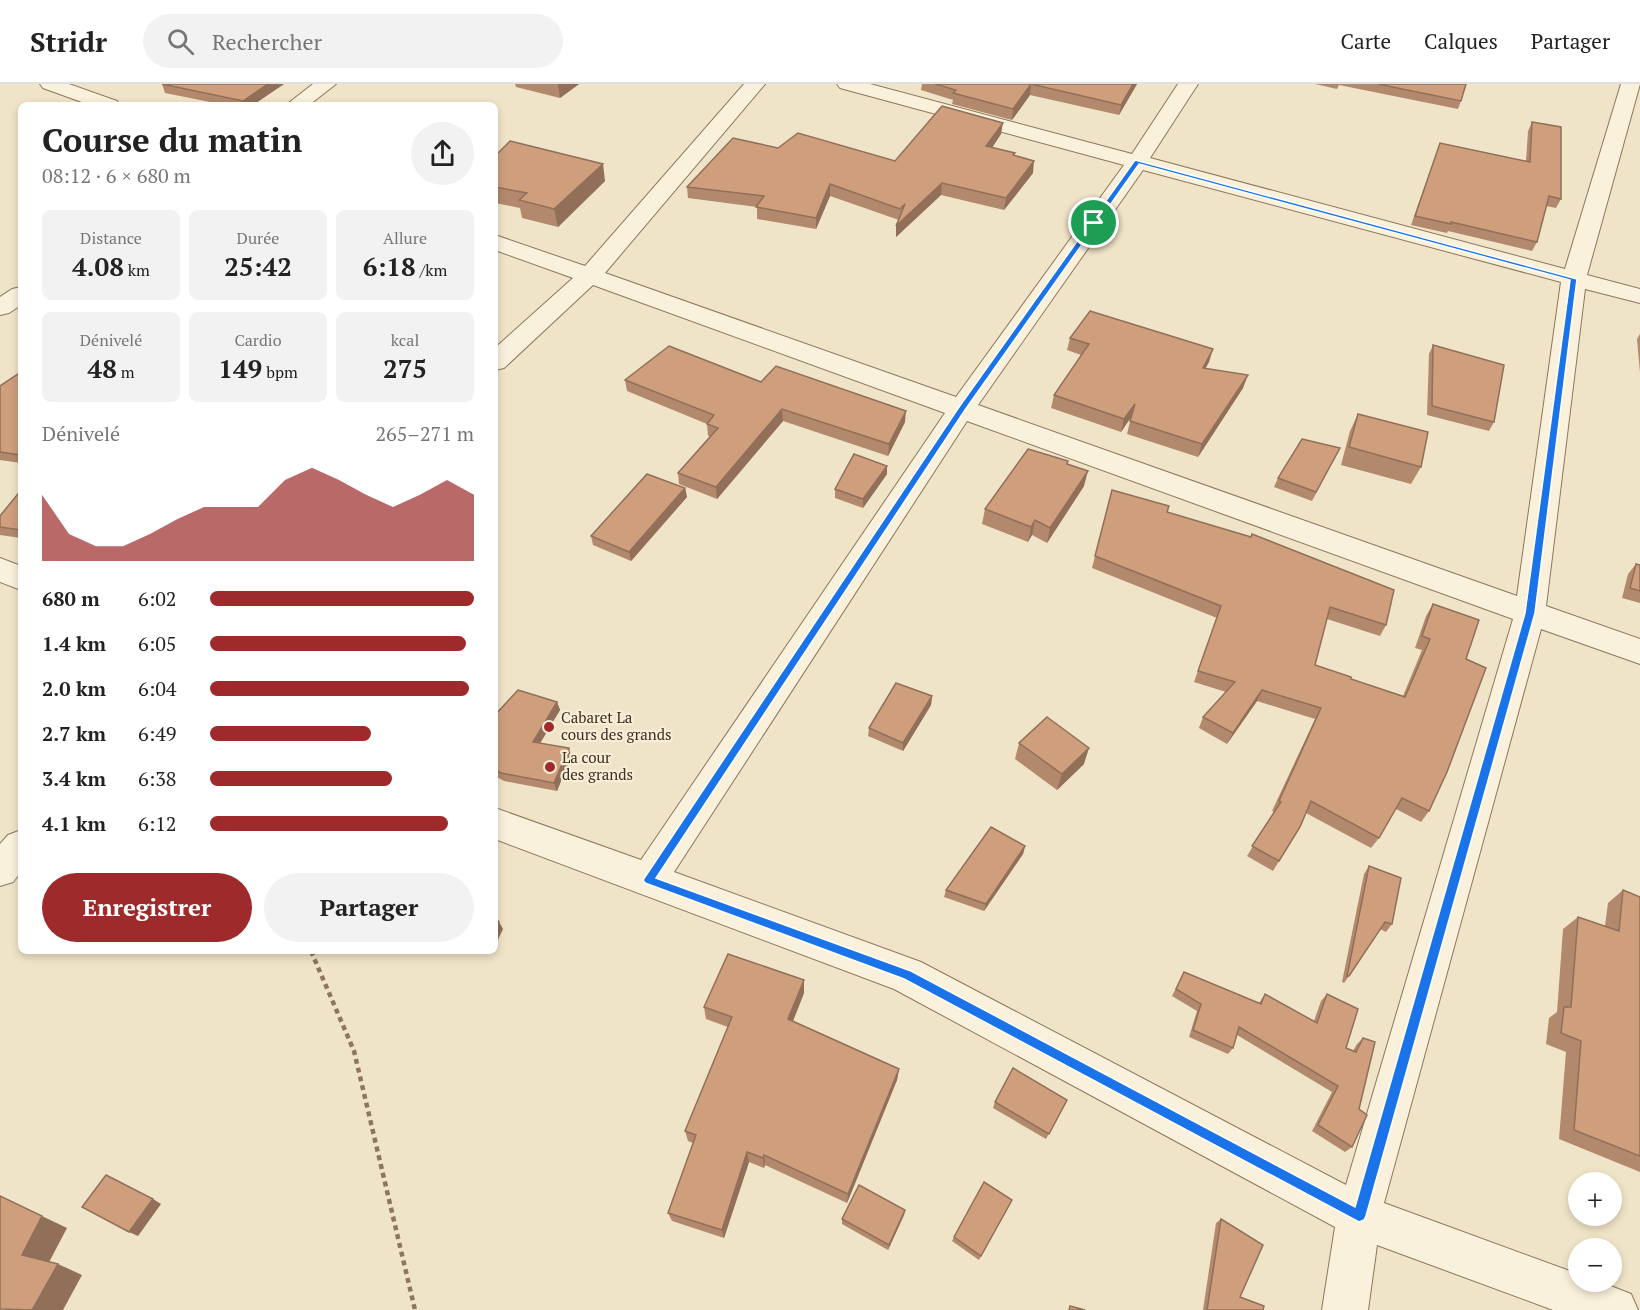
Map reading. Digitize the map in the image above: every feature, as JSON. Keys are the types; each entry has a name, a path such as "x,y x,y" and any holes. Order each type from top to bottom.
{"street":[{"path":"50,84 101,102"},
{"path":"300,102 326,84"},
{"path":"498,359 589,276 755,84"},
{"path":"847,84 1640,296"},
{"path":"648,880 962,408 1137,162 1188,84"},
{"path":"1344,1310 1359,1216 1530,613 1574,279 1630,84 1640,86"},
{"path":"498,243 1640,652"},
{"path":"0,308 18,296"},
{"path":"0,569 18,578"},
{"path":"498,824 907,975 1359,1216 1615,1310"},
{"path":"0,870 18,849"}],"path":[{"path":"311,954 354,1051 415,1310"}],"building":[{"path":"162,84 268,84 243,101"},
{"path":"935,84 1031,84 1013,109 953,93 956,90"},
{"path":"1031,84 1133,84 1121,105"},
{"path":"1378,84 1466,84 1461,101"},
{"path":"942,106 1003,123 986,146 1015,153 1013,155 1034,161 1006,198 942,183 896,226 905,204 900,209 830,184 816,218 756,207 764,196 687,187 733,138 778,148 798,133 895,161"},
{"path":"1532,122 1561,127 1561,199 1549,196 1537,242 1415,216 1440,143 1530,162"},
{"path":"510,141 603,164 554,209 519,200 527,193 498,188 498,153"},
{"path":"1090,311 1213,349 1203,368 1248,375 1202,444 1130,421 1135,404 1124,419 1054,395 1089,344 1070,338"},
{"path":"1433,345 1504,365 1494,422 1432,406"},
{"path":"669,346 761,382 776,366 906,411 889,444 782,409 716,487 678,473 718,428 707,424 714,415 625,380"},
{"path":"18,374 18,455 0,452 0,386"},
{"path":"1358,414 1428,432 1421,467 1349,447"},
{"path":"1302,439 1340,448 1316,492 1278,478"},
{"path":"1028,449 1068,461 1067,464 1088,471 1050,528 1035,520 1031,527 985,509"},
{"path":"854,454 887,466 863,499 835,489"},
{"path":"647,474 685,488 629,552 591,536"},
{"path":"1112,490 1169,506 1167,512 1251,537 1252,534 1394,590 1386,625 1330,607 1315,665 1351,677 1351,679 1405,697 1430,639 1422,636 1433,604 1479,620 1466,659 1486,668 1447,772 1429,811 1402,798 1379,838 1311,801 1300,827 1279,861 1252,846 1281,802 1279,801 1321,708 1262,690 1233,733 1203,717 1235,682 1198,671 1221,606 1095,556"},
{"path":"18,494 18,530 0,527 0,516"},
{"path":"1636,564 1640,565 1640,591 1630,588"},
{"path":"896,683 932,696 903,743 869,728"},
{"path":"518,690 557,702 533,742 569,748 554,783 498,772 498,712"},
{"path":"1047,717 1089,748 1062,774 1019,743"},
{"path":"991,827 1025,846 986,904 946,890"},
{"path":"1369,866 1401,878 1392,924 1385,922 1347,976"},
{"path":"1623,890 1640,897 1640,1156 1574,1130 1581,1041 1561,1033 1564,1007 1571,1007 1578,917 1619,931"},
{"path":"728,954 804,980 788,1019 899,1069 848,1194 764,1155 763,1158 747,1152 722,1230 668,1213 696,1135 685,1131 732,1017 704,1007"},
{"path":"1184,972 1261,1004 1265,994 1317,1023 1327,994 1358,1009 1346,1048 1356,1052 1363,1038 1375,1042 1359,1109 1367,1115 1352,1147 1318,1125 1338,1086 1239,1027 1233,1048 1193,1030 1201,1004 1176,989"},
{"path":"1013,1068 1067,1100 1049,1134 995,1102"},
{"path":"106,1175 153,1199 129,1232 82,1207"},
{"path":"984,1182 1012,1200 981,1256 954,1237"},
{"path":"859,1185 905,1210 889,1245 842,1219"},
{"path":"0,1196 42,1216 22,1255 58,1264 32,1310 0,1309"},
{"path":"1221,1219 1263,1245 1240,1297 1264,1306 1263,1310 1207,1310"},
{"path":"1070,1306 1085,1310 1069,1310"}],"place":[{"name":"Cabaret La cours des grands","path":"549,727"},
{"name":"La cour des grands","path":"550,767"}],"route":[{"path":"1137,162 1574,279 1530,613 1359,1216 907,975 648,880 962,408 1094,223 1137,162"}]}
